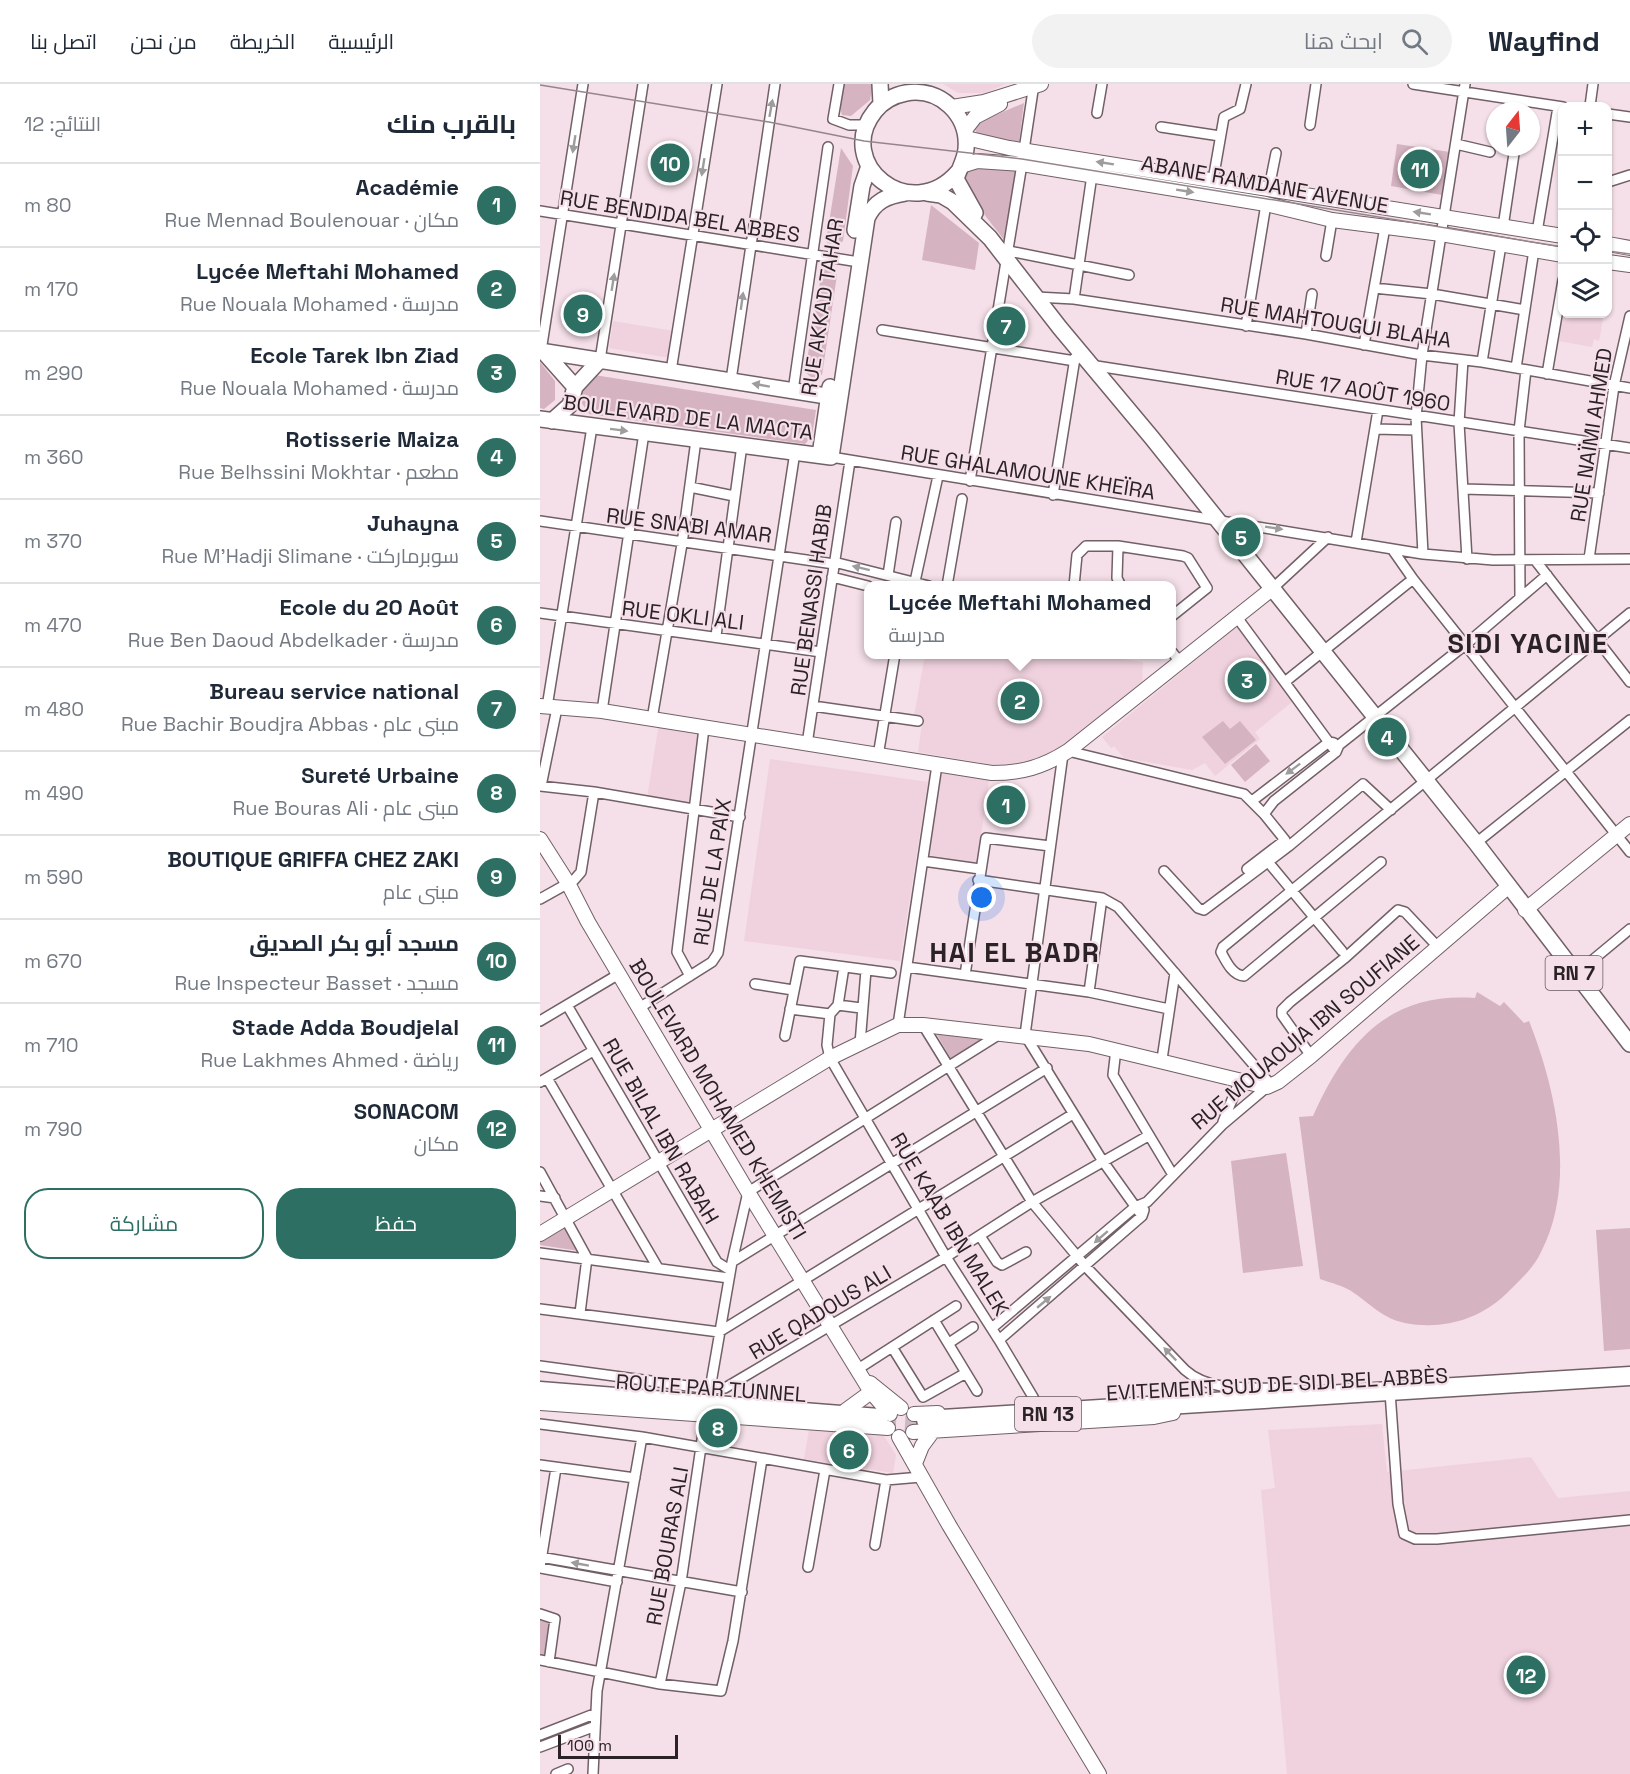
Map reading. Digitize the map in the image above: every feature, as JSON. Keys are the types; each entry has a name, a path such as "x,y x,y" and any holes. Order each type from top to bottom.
{"highway":[{"name":"EVITEMENT SUD DE SIDI BEL ABBÈS","path":"1390,1396 1630,1376"},
{"name":"EVITEMENT SUD DE SIDI BEL ABBÈS","path":"1172,1409 1390,1396 1630,1387"},
{"path":"540,1389 904,1423"},
{"name":"ROUTE PAR TUNNEL","path":"540,1398 904,1423 1172,1409"}],"main road":[{"path":"880,84 881,104"},
{"path":"952,107 984,102 1033,87"},
{"path":"966,134 952,107 919,88 901,93 881,104 867,125 864,141 869,166 884,184 905,193 927,193 950,181 960,169 966,134 975,117 1033,87"},
{"name":"ABANE RAMDANE AVENUE","path":"966,134 990,145 1558,235"},
{"name":"ABANE RAMDANE AVENUE","path":"960,169 977,161 1022,165 1266,204 1332,220 1442,234 1558,254"},
{"name":"RUE AKKAD TAHAR","path":"826,456 854,261 862,186 869,166"},
{"name":"RN 7","path":"960,169 956,179 959,188 990,238"},
{"name":"RUE AKKAD TAHAR","path":"854,261 870,211 888,196 905,193"},
{"name":"RN 7","path":"927,193 941,195 953,202 1008,255 1076,355 1090,365 1220,522 1509,885 1583,968 1629,1037"},
{"path":"1612,245 1630,248"},
{"path":"1612,263 1630,265"},
{"path":"541,351 834,398"},
{"path":"541,351 575,387"},
{"path":"546,420 570,405 575,387 600,360"},
{"path":"570,405 585,426"},
{"name":"BOULEVARD DE LA MACTA","path":"546,420 826,456"},
{"path":"1176,657 1273,588"},
{"path":"548,707 602,711 937,765 992,773 1011,773 1035,769 1061,756 1174,659"},
{"path":"1526,905 1630,824"},
{"name":"BOULEVARD MOHAMED KHEMISTI","path":"540,840 568,883 748,1192 861,1373"},
{"name":"RUE MOUAOUIA IBN SOUFIANE","path":"1269,1086 1311,1056 1509,885"},
{"name":"RN 7","path":"1526,905 1629,1037"},
{"path":"540,1234 830,1058 898,1025 923,1025 1025,1035 1116,1049 1269,1086"},
{"path":"861,1373 871,1392 904,1423 917,1471 1100,1774"},
{"path":"861,1373 922,1446 917,1471"},
{"path":"540,1389 845,1411 904,1423"},
{"path":"845,1411 871,1392"},
{"path":"540,1403 904,1423 1037,1409 1172,1409"}],"street":[{"path":"600,360 643,84"},
{"path":"671,371 717,84"},
{"path":"731,380 775,84"},
{"path":"839,84 833,119 849,125 867,125"},
{"path":"1097,113 1102,84"},
{"path":"1213,180 1225,116 1240,109 1246,84"},
{"path":"1310,125 1316,84"},
{"path":"1413,84 1464,88 1508,102"},
{"path":"1591,102 1593,84"},
{"path":"541,351 583,85"},
{"path":"1024,150 1033,87"},
{"path":"1423,554 1416,417 1422,355 1464,88"},
{"path":"1540,106 1558,107"},
{"path":"1612,115 1630,117"},
{"path":"1537,232 1558,118"},
{"path":"1161,127 1221,136"},
{"path":"1456,144 1486,151"},
{"path":"793,391 828,147"},
{"path":"1269,188 1276,153"},
{"path":"1503,227 1514,156"},
{"path":"970,481 1022,165"},
{"path":"1074,299 1092,175"},
{"path":"1612,181 1630,175"},
{"path":"1246,326 1266,204"},
{"name":"RUE BENDIDA BEL ABBES","path":"540,212 751,243 812,256 854,261"},
{"path":"1326,256 1332,220"},
{"path":"1364,345 1385,227"},
{"path":"1482,362 1501,245"},
{"path":"1520,596 1521,369 1525,310 1534,250"},
{"path":"1008,255 1130,275"},
{"path":"1374,288 1432,294 1525,310"},
{"path":"1306,334 1312,294"},
{"name":"RUE MAHTOUGUI BLAHA","path":"1036,297 1074,299 1306,334 1630,388"},
{"path":"1547,374 1558,309"},
{"name":"RUE NAÏMI AHMED","path":"1589,560 1614,386 1630,316"},
{"path":"882,330 993,348 1076,355 1053,495"},
{"path":"1463,360 1459,423 1467,559"},
{"name":"RUE 17 AOÛT 1960","path":"1090,365 1416,417 1630,448"},
{"path":"1356,542 1378,410"},
{"path":"585,426 575,528 548,707 540,786 594,792 740,817"},
{"path":"1376,429 1416,430"},
{"path":"602,711 613,624 644,433"},
{"path":"652,719 682,544 696,440"},
{"path":"716,636 742,445"},
{"name":"RUE DE LA PAIX","path":"639,1008 712,962 718,953 795,452"},
{"name":"RUE GHALAMOUNE KHEÏRA","path":"826,456 1220,522 1252,524 1423,554 1467,559 1630,559"},
{"name":"RUE BENASSI HABIB","path":"807,744 850,461"},
{"path":"916,581 938,476"},
{"path":"690,487 734,496"},
{"path":"1462,489 1599,493"},
{"path":"948,581 962,499"},
{"name":"RUE SNABI AMAR","path":"540,522 682,544 834,563 906,581"},
{"path":"888,575 896,522"},
{"path":"1273,588 1328,537"},
{"path":"1074,581 1077,555 1082,547 1118,546 1188,558 1207,588 1176,613"},
{"path":"1118,546 1119,581"},
{"path":"1392,549 1514,708 1630,852"},
{"path":"1535,560 1630,682"},
{"path":"1255,798 1375,716 1547,576"},
{"path":"832,577 864,585"},
{"path":"1286,681 1413,579"},
{"name":"RUE OKLI ALI","path":"540,613 821,652"},
{"path":"1381,862 1244,976 1238,975 1228,965 1221,951 1223,947 1630,613"},
{"path":"1236,616 1334,746"},
{"path":"878,756 894,659"},
{"path":"813,706 918,721"},
{"path":"1476,843 1630,720"},
{"path":"690,976 677,952 696,810 704,728"},
{"path":"1264,814 1274,801 1334,746"},
{"path":"1142,1216 1102,1160 1025,1035 1061,756 1231,789 1255,798 1274,801"},
{"path":"898,1025 937,765"},
{"path":"1164,871 1198,908 1204,910 1269,862 1363,784 1391,810"},
{"path":"540,899 568,883 582,869 594,792"},
{"path":"1247,869 1285,840 1264,814 1255,798"},
{"path":"965,975 985,840 990,837 1050,846"},
{"path":"922,861 980,869"},
{"path":"1269,862 1342,951"},
{"path":"978,879 1102,898 1123,912 1269,1086"},
{"path":"1089,992 1102,898"},
{"path":"1311,1056 1282,1015 1282,1010 1290,1002 1346,957 1398,910 1405,912 1438,947"},
{"path":"1583,968 1630,929"},
{"path":"785,1036 800,961 891,973"},
{"path":"830,1058 826,1045 830,1014 838,1005 844,967"},
{"path":"907,968 1089,992 1169,1009"},
{"path":"860,1044 861,1008 866,970"},
{"path":"1162,1059 1175,973"},
{"path":"540,1021 619,974"},
{"path":"755,984 793,990"},
{"name":"RUE BILAL IBN RABAH","path":"567,1005 717,1262 730,1270"},
{"path":"838,1005 861,1008"},
{"path":"790,1009 830,1014"},
{"path":"923,1025 1032,1202 1086,1267 1197,1380 1219,1387 1288,1387 1331,1399"},
{"path":"540,1366 710,1389 730,1270 748,1192 1000,1034"},
{"path":"1116,1049 1112,1073 1173,1175"},
{"path":"594,1051 543,1080 614,1191 658,1268"},
{"name":"RUE KAAB IBN MALEK","path":"830,1058 946,1257 1033,1397 1037,1409"},
{"path":"540,1253 658,1268 730,1270 776,1236 1047,1068"},
{"path":"1222,1125 1240,1080"},
{"name":"RUE MOUAOUIA IBN SOUFIANE","path":"992,1328 1135,1207 1147,1202 1222,1125 1269,1086"},
{"path":"540,1309 719,1332 1073,1114"},
{"name":"RUE QADOUS ALI","path":"710,1389 734,1385 946,1257 1032,1202 1102,1160 1148,1136"},
{"path":"540,1172 587,1258 580,1313"},
{"path":"540,1196 555,1198"},
{"path":"999,1340 1086,1267 1142,1216 1147,1202"},
{"path":"980,1236 997,1262 1002,1265 1026,1252"},
{"path":"861,1373 892,1347 956,1306"},
{"path":"934,1320 977,1392"},
{"path":"949,1343 973,1327"},
{"path":"892,1347 923,1397 966,1373"},
{"path":"1390,1396 1398,1504 1404,1534 1415,1539 1437,1539 1630,1520"},
{"name":"RUE BOURAS ALI","path":"660,1684 681,1582 706,1413"},
{"path":"540,1424 642,1437 886,1480 917,1471"},
{"path":"593,1774 594,1714 642,1437"},
{"path":"540,1614 555,1619 544,1661 660,1684 717,1692 724,1684 742,1592 762,1459"},
{"path":"540,1465 635,1478"},
{"path":"540,1562 544,1514 556,1467"},
{"path":"808,1566 825,1470"},
{"path":"875,1545 886,1480"},
{"path":"540,1562 620,1571 742,1592"},
{"path":"540,1562 617,1582"},
{"path":"540,1735 594,1714"},
{"path":"540,1748 593,1727"},
{"path":"556,1774 568,1769"}],"shaded area":[{"path":"843,84 873,84 870,100 851,116 842,115 839,104"},
{"path":"943,84 1006,84 984,93 958,93"},
{"path":"1024,103 1019,142 977,134 974,127 979,122"},
{"path":"1397,144 1450,152 1442,195 1391,186"},
{"path":"841,148 853,166 843,241 833,249 826,241"},
{"path":"967,165 1017,166 1004,240 971,193 965,174"},
{"path":"931,205 979,243 975,270 922,260"},
{"path":"830,265 837,275 822,375 813,379 805,372 822,270"},
{"path":"1562,318 1603,318 1599,341 1594,339 1592,347 1559,341"},
{"path":"613,321 674,331 670,358 609,348"},
{"path":"540,362 555,381 555,400 544,409 540,408"},
{"path":"594,375 816,410 812,436 805,444 589,414 581,402 584,384"},
{"path":"1239,625 1297,698 1255,732 1260,739 1215,776 1205,763 1192,770 1124,758 1114,746 1111,748 1102,737"},
{"path":"924,659 1122,659 1143,662 1142,686 1045,760 994,765 918,752 923,717 914,716"},
{"path":"1223,721 1230,729 1240,721 1256,740 1225,764 1202,737"},
{"path":"659,723 699,730 689,804 647,798"},
{"path":"1256,744 1270,761 1245,782 1231,765"},
{"path":"770,759 928,782 900,961 744,941"},
{"path":"942,773 989,780 977,863 927,855"},
{"path":"1477,992 1500,1006 1504,1002 1524,1023 1529,1021 1539,1048 1559,1136 1558,1196 1552,1225 1534,1264 1521,1280 1495,1303 1472,1316 1446,1324 1405,1323 1384,1315 1346,1288 1320,1279 1299,1117 1313,1116 1340,1066 1374,1027 1394,1013 1418,1004 1444,998 1475,998"},
{"path":"936,1033 983,1039 951,1059"},
{"path":"1286,1153 1303,1266 1243,1273 1231,1161"},
{"path":"566,1226 579,1251 540,1245 540,1241"},
{"path":"1630,1228 1630,1349 1604,1351 1596,1230"},
{"path":"810,1424 881,1431 896,1455 893,1473 804,1459"},
{"path":"1382,1424 1387,1472 1531,1457 1558,1498 1630,1491 1630,1774 1287,1774 1261,1490 1275,1488 1268,1430"},
{"path":"540,1616 553,1620 547,1659 540,1658"}],"tunnel":[{"path":"878,1423 926,1426"}],"tram line":[{"path":"540,85 769,122 864,141 1022,159 1558,246"},
{"path":"1612,252 1630,254"}],"place":[{"name":"مسجد أبو بكر الصديق","path":"670,163"},
{"name":"Stade Adda Boudjelal","path":"1420,169"},
{"name":"BOUTIQUE GRIFFA CHEZ ZAKI","path":"583,314"},
{"name":"Bureau service national","path":"1006,326"},
{"name":"Juhayna","path":"1241,537"},
{"name":"Ecole Tarek Ibn Ziad","path":"1247,680"},
{"name":"Lycée Meftahi Mohamed","path":"1020,701"},
{"name":"Rotisserie Maiza","path":"1387,737"},
{"name":"Académie","path":"1006,805"},
{"name":"Sureté Urbaine","path":"718,1428"},
{"name":"Ecole du 20 Août","path":"849,1450"},
{"name":"SONACOM","path":"1526,1675"}],"district":[{"name":"SIDI YACINE","path":"1528,643"},
{"name":"HAI EL BADR","path":"1015,952"}]}
